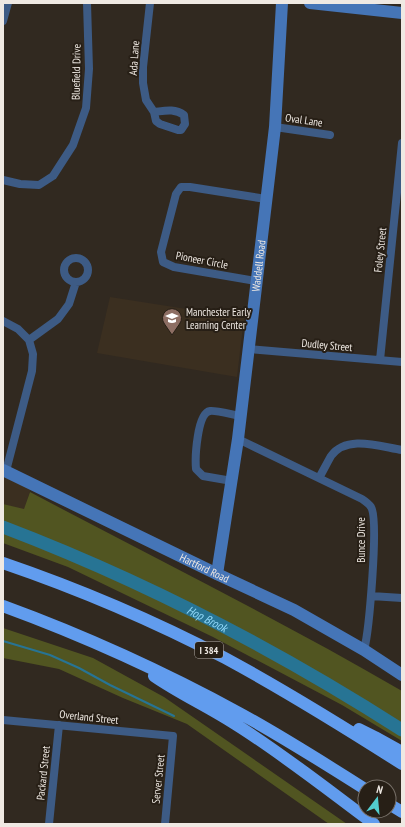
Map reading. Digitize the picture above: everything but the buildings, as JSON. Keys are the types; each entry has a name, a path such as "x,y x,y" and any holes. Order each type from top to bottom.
{"highway":[{"name":"I 384","path":"3,563 74,589 173,633 252,673 331,719 402,764"},
{"path":"3,606 128,657 186,685 242,714 357,784"},
{"path":"128,657 170,687 220,714 250,734 374,824"},
{"path":"331,719 364,731 402,752"}],"street":[{"path":"3,21 8,3"},
{"name":"Bluefield Drive","path":"3,180 20,184 39,185 54,176 73,145 86,108 89,69 87,3"},
{"name":"Ada Lane","path":"150,3 143,67 143,83 146,100 154,112"},
{"name":"Waddell Road","path":"217,574 241,416 275,127 282,3"},
{"path":"310,3 402,13"},
{"name":"Oval Lane","path":"275,127 330,135"},
{"name":"Foley Street","path":"380,360 401,171 402,143"},
{"name":"Pioneer Circle","path":"256,281 174,267 163,262 161,252 176,194 181,187 190,187 266,199"},
{"path":"29,340 58,319 69,304 76,282"},
{"path":"3,321 18,328 29,340 33,354 32,371 4,471"},
{"name":"Dudley Street","path":"249,349 402,362"},
{"path":"232,481 204,476 196,469 195,459 201,421 204,414 210,411 241,416"},
{"name":"Bunce Drive","path":"238,439 362,499 371,507 374,520 371,596 367,640 364,650"},
{"path":"319,478 332,455 340,448 351,444 365,444 402,450"},
{"name":"Hartford Road","path":"4,471 294,610 364,650 402,675"},
{"path":"371,596 402,598"},
{"name":"Overland Street","path":"3,720 173,736"},
{"name":"Packard Street","path":"48,824 59,725"},
{"name":"Server Street","path":"165,824 173,736"}],"shaded area":[{"name":"Manchester Early Learning Center","path":"110,297 244,318 237,377 97,353"},
{"path":"3,474 31,488 24,510 3,504"}],"green space":[{"path":"30,492 263,614 402,691 402,741 342,705 213,637 68,567 3,543 3,504 24,509"},
{"path":"3,628 93,658 164,697 347,824 329,824 187,724 123,698 59,669 3,658"}],"waterway":[{"name":"Hop Brook","path":"3,527 106,570 208,618 355,700 402,730"},
{"path":"3,641 50,655 174,716"}],"place":[{"name":"Manchester Early Learning Center","path":"172,335"}]}
